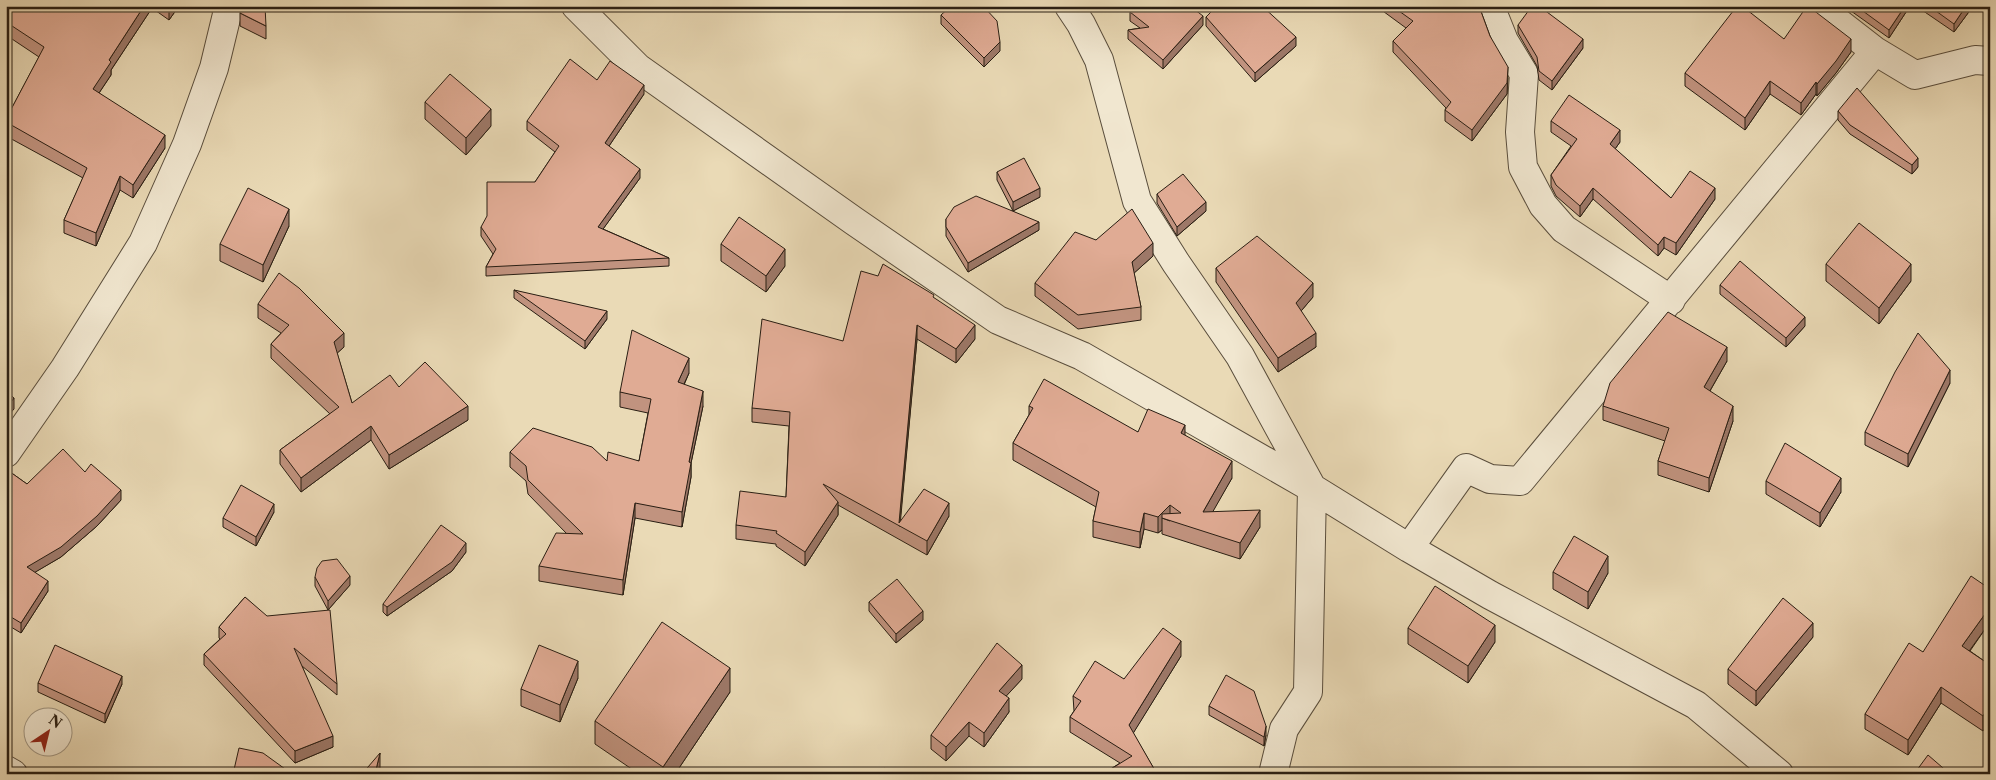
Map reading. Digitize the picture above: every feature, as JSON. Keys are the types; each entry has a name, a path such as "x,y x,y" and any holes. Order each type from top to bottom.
{"street":[{"path":"6,453 65,368 143,243 187,144 214,68 229,6"},
{"path":"576,6 638,68 998,320 1082,356 1312,488 1490,595 1696,705 1779,774"},
{"path":"1069,6 1081,24 1099,60 1137,201 1176,263 1240,356 1312,488 1308,692 1284,729 1273,774"},
{"path":"1490,6 1504,40 1524,74 1520,132 1523,167 1542,205 1564,229 1670,300"},
{"path":"1817,6 1875,51 1915,75 1975,60 1990,61"},
{"path":"1410,548 1466,468 1490,479 1520,481 1875,51"},
{"path":"6,770 13,774"}],"building":[{"path":"6,6 144,6 109,60 111,62 93,89 165,135 133,185 120,176 96,233 64,220 87,168 6,122 44,47 6,22"},
{"path":"241,6 265,6 266,26 240,13"},
{"path":"951,6 983,6 997,21 1000,42 984,58 941,15"},
{"path":"1130,6 1190,6 1203,16 1163,60 1128,30 1149,27 1130,12"},
{"path":"1217,6 1262,6 1296,37 1255,73 1206,17"},
{"path":"1392,6 1479,6 1490,36 1508,67 1507,83 1472,130 1445,110 1451,102 1393,41 1413,21"},
{"path":"1532,6 1539,6 1583,39 1552,81 1539,71 1537,57 1518,25"},
{"path":"1737,6 1742,6 1784,39 1808,6 1851,39 1836,61 1817,84 1816,82 1801,103 1770,81 1745,118 1685,73"},
{"path":"1856,6 1905,6 1889,30"},
{"path":"1929,6 1966,6 1954,24"},
{"path":"570,59 597,80 610,61 644,85 605,143 640,169 598,227 669,258 486,267 496,249 481,227 487,216 487,182 535,182 559,146 527,121"},
{"path":"450,74 491,109 466,138 425,102"},
{"path":"1857,88 1918,158 1912,165 1850,125 1838,111"},
{"path":"1569,95 1620,130 1610,144 1671,198 1690,171 1715,188 1676,243 1664,237 1658,245 1593,188 1580,206 1556,185 1551,175 1577,139 1551,121"},
{"path":"1024,158 1040,188 1013,202 997,172"},
{"path":"1183,174 1206,202 1177,227 1157,194"},
{"path":"248,188 289,209 263,265 220,244"},
{"path":"976,196 1039,222 968,263 946,227 946,219 954,207"},
{"path":"1132,209 1153,243 1132,262 1141,307 1078,315 1035,283 1075,232 1096,240"},
{"path":"739,217 785,249 766,276 721,244"},
{"path":"1859,223 1911,264 1879,308 1826,264"},
{"path":"1257,236 1313,283 1296,303 1316,333 1278,358 1216,268"},
{"path":"1740,261 1805,317 1786,338 1720,285"},
{"path":"883,264 934,295 933,297 975,325 956,349 917,325 899,523 924,489 949,503 927,541 823,484 838,502 805,552 776,533 777,531 736,525 740,491 786,497 790,412 752,408 762,319 843,341 861,271 878,276"},
{"path":"279,273 299,288 344,333 334,342 352,403 390,375 399,387 425,362 468,406 389,455 371,426 301,478 280,450 339,407 271,344 289,325 258,304"},
{"path":"514,290 607,311 585,341"},
{"path":"1668,312 1727,347 1704,387 1733,406 1709,478 1658,461 1669,428 1603,406 1610,383"},
{"path":"632,330 689,358 678,382 703,391 689,462 691,463 682,512 635,503 623,580 539,566 556,533 583,534 528,480 526,466 510,452 533,428 592,447 607,461 608,452 639,461 651,399 620,392"},
{"path":"1918,333 1950,370 1908,454 1865,432 1895,372"},
{"path":"1044,379 1138,432 1148,409 1185,425 1181,433 1232,461 1203,512 1260,510 1240,543 1162,518 1162,514 1181,513 1170,505 1158,517 1144,513 1140,532 1093,521 1099,492 1013,443 1033,408 1029,406"},
{"path":"6,391 14,398 6,408"},
{"path":"1785,443 1841,478 1820,513 1766,481"},
{"path":"63,449 85,472 91,464 121,490 97,516 61,547 27,567 48,581 21,623 6,614 6,567 9,562 6,560 6,469 27,484"},
{"path":"241,485 274,504 256,537 223,518"},
{"path":"441,525 466,543 452,562 387,607 383,604"},
{"path":"1574,536 1608,556 1588,592 1553,572"},
{"path":"337,559 350,576 328,601 315,577 317,568 322,561"},
{"path":"1971,576 1990,589 1990,607 1962,646 1990,665 1990,705 1983,716 1941,687 1908,740 1865,714 1909,643 1923,652"},
{"path":"897,579 923,611 896,634 869,602"},
{"path":"1435,586 1495,625 1468,666 1408,628"},
{"path":"245,597 267,616 330,610 337,684 294,648 333,736 295,751 204,654 226,634 219,627"},
{"path":"1783,598 1813,623 1756,691 1728,669"},
{"path":"662,622 730,668 663,767 595,721"},
{"path":"1163,628 1181,641 1129,725 1157,774 1107,774 1106,772 1132,756 1070,717 1081,701 1073,696 1095,661 1124,679"},
{"path":"997,643 1022,665 999,691 1009,698 984,733 969,722 946,747 931,735"},
{"path":"55,645 122,676 105,714 38,683"},
{"path":"539,645 578,661 560,705 521,689"},
{"path":"1226,675 1254,691 1266,726 1264,737 1209,706"},
{"path":"239,748 263,753 292,774 233,774"},
{"path":"380,753 375,774 362,774"},
{"path":"1928,755 1950,774 1914,774"},
{"path":"884,768 892,774 880,774"},
{"path":"327,770 340,774 323,774"}]}
